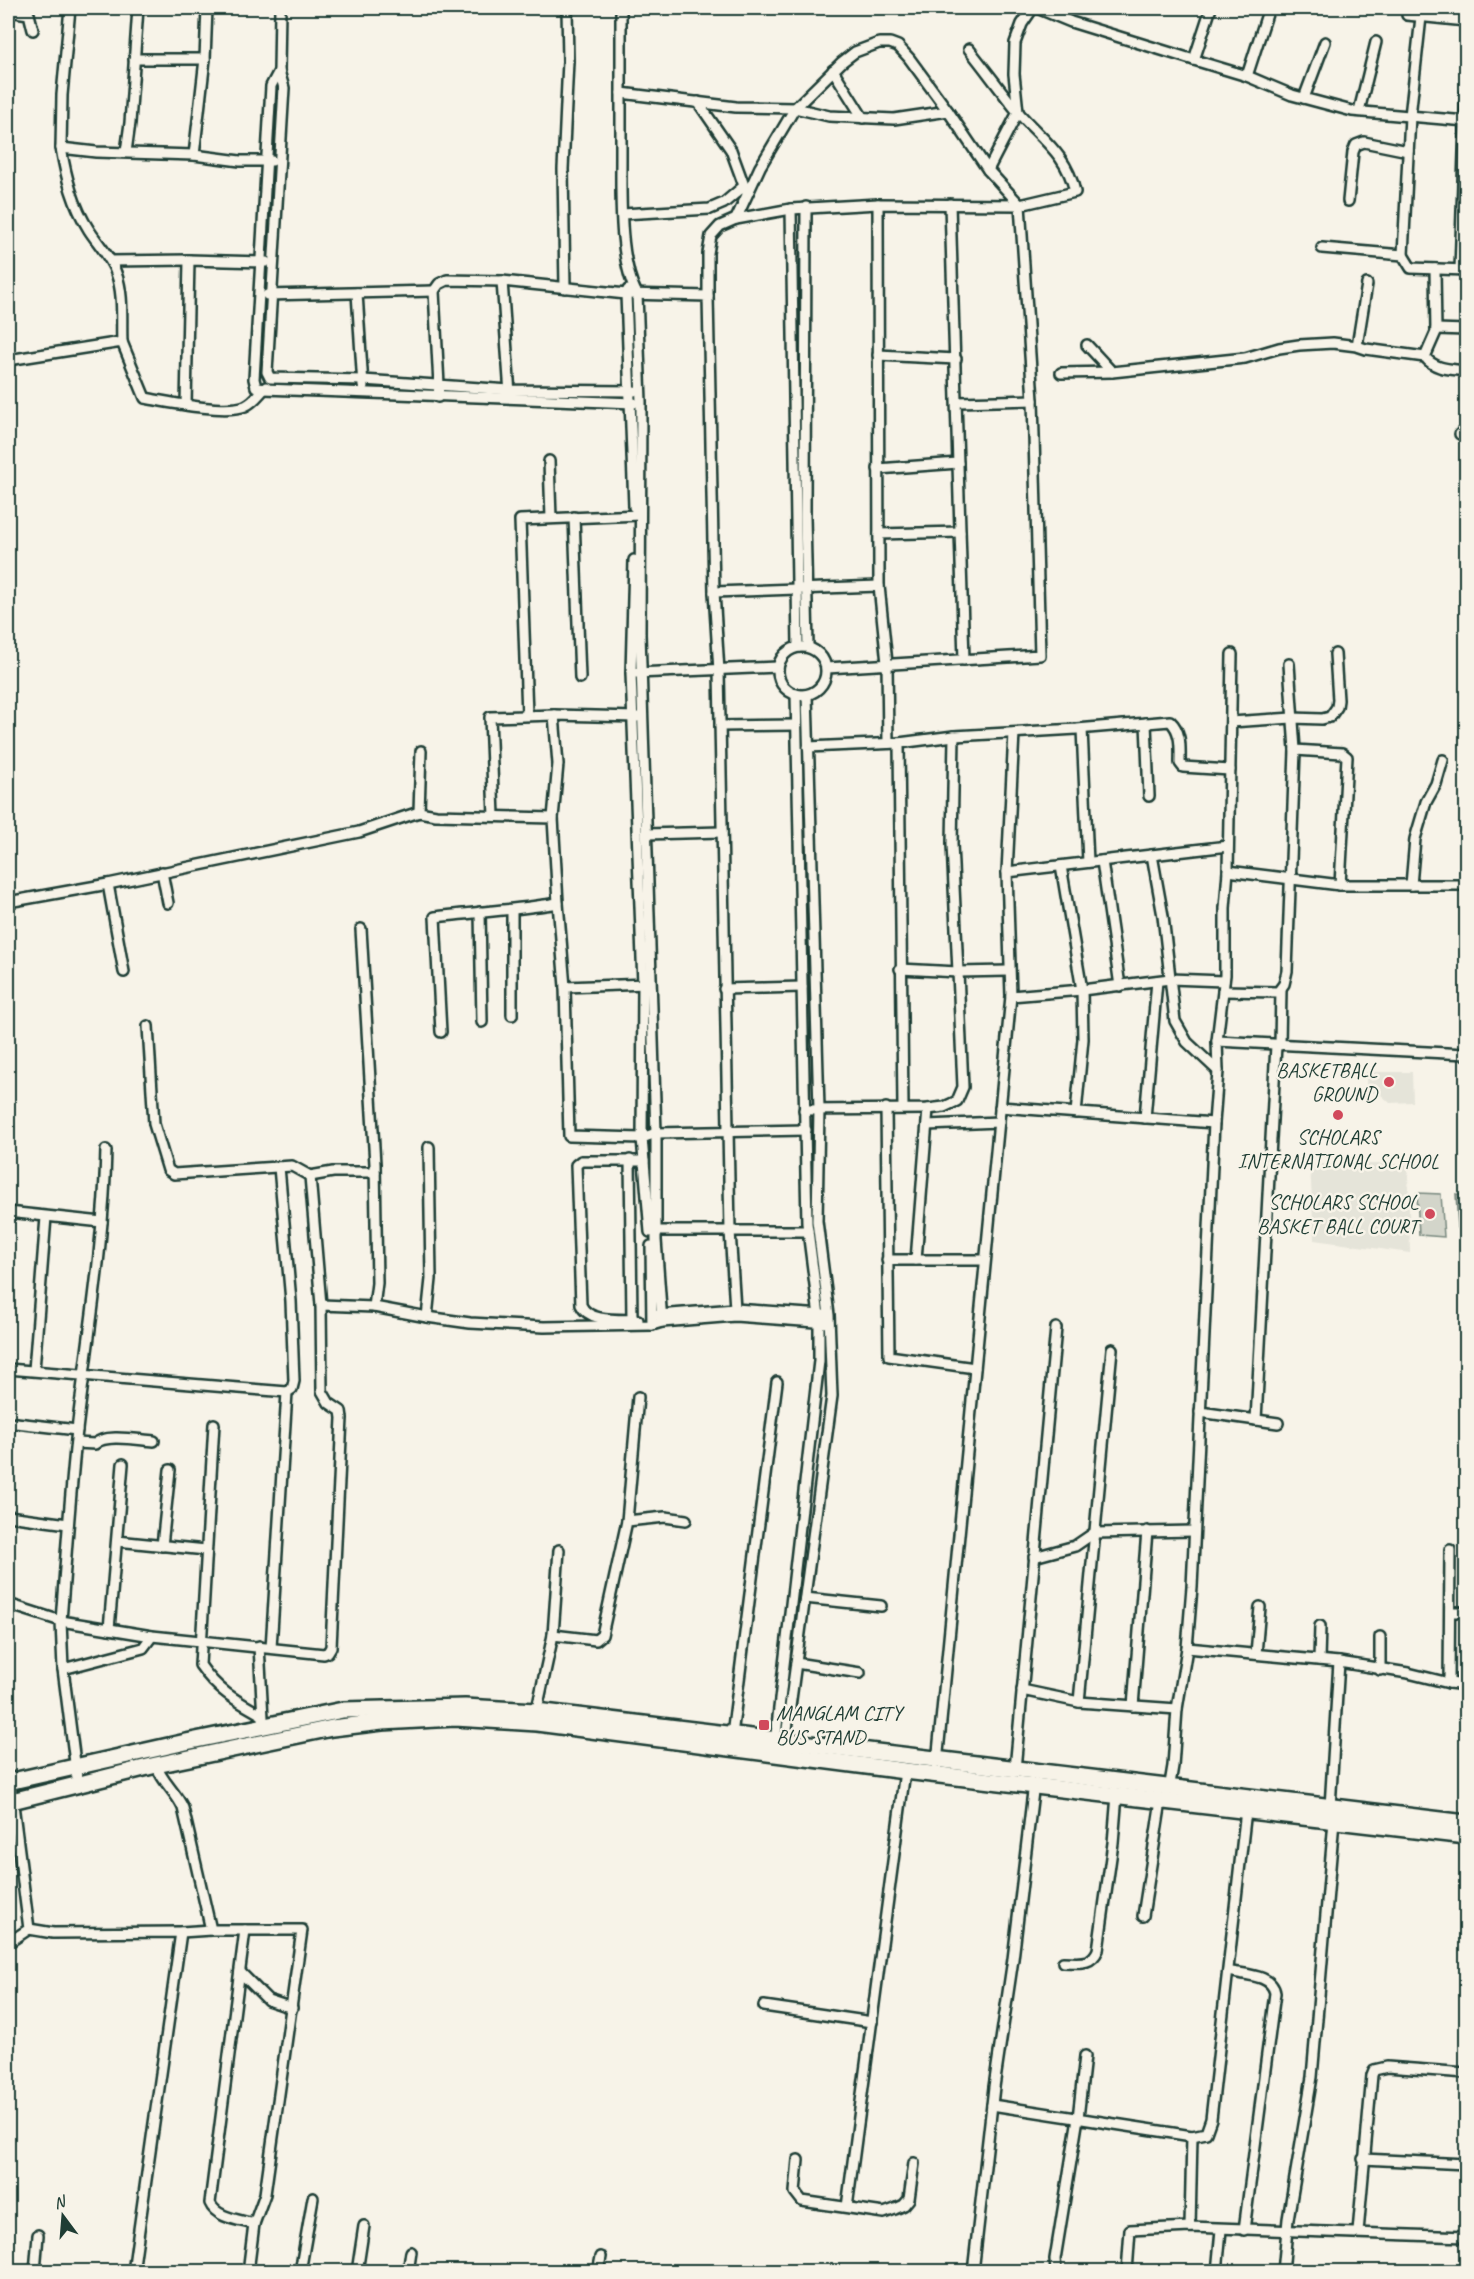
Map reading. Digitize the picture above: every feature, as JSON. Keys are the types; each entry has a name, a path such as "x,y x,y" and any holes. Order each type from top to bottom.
{"main road":[{"path":"9,1782 175,1744 264,1720 344,1710 391,1707 465,1707 1034,1779 1117,1795 1165,1796 1402,1822 1467,1836"},
{"path":"10,1801 293,1735 382,1722 537,1717 732,1735 779,1748 905,1771 937,1767 1015,1769 1034,1779 1149,1784 1165,1796 1246,1810 1332,1814"},
{"path":"1402,1822 1467,1823"}],"street":[{"path":"70,8 62,95 61,148 68,186 89,230 111,261 121,289 122,342 145,398 186,405 242,407 251,403 273,379"},
{"path":"126,152 138,8"},
{"path":"194,155 205,59 207,8"},
{"path":"280,8 279,71 284,88 281,161 272,262 267,372 270,378 439,384 511,395 630,404 641,402"},
{"path":"565,288 563,169 568,61 567,8"},
{"path":"621,8 622,214 626,258 631,283 637,294 641,402 637,515 636,673 647,984 656,1133 653,1231 656,1320"},
{"path":"988,170 1018,112 1014,74 1015,43 1022,24 1035,8 1071,22 1247,76 1292,95 1359,111 1466,121"},
{"path":"1194,60 1210,8"},
{"path":"1408,8 1407,15 1463,21 1460,8"},
{"path":"8,11 29,14 33,30"},
{"path":"1247,76 1269,11"},
{"path":"1421,17 1410,116 1403,255 1411,268 1463,270 1467,93"},
{"path":"1304,98 1324,42"},
{"path":"1359,111 1376,42"},
{"path":"736,219 746,191 795,108 833,70 861,49 879,43 898,46 909,58 988,170 1020,205 1033,400 1040,655 826,668"},
{"path":"735,1309 730,1231 719,670 714,592 708,296 708,253 711,236 720,226 736,219 806,207 878,204 1020,205 1075,192 1072,178 1061,157 1018,112 969,49"},
{"path":"134,59 205,59"},
{"path":"833,70 863,118"},
{"path":"279,71 271,86 254,382 256,387 438,397 640,390"},
{"path":"621,93 736,107 795,108 830,116 863,118 894,118 948,111"},
{"path":"698,102 731,150 746,191"},
{"path":"1348,201 1353,152 1356,145 1364,142 1408,151"},
{"path":"61,148 96,152 194,155 240,161 281,161"},
{"path":"622,214 710,209 746,191"},
{"path":"878,204 879,586 887,663 888,743"},
{"path":"951,204 964,660"},
{"path":"802,588 806,207"},
{"path":"791,209 803,647"},
{"path":"1322,248 1403,255"},
{"path":"186,405 189,260"},
{"path":"111,261 272,262"},
{"path":"1425,357 1436,329 1435,269"},
{"path":"438,397 434,291 439,284 447,280 502,281 626,294 708,296"},
{"path":"502,281 511,395"},
{"path":"631,283 626,294 629,391 637,515"},
{"path":"1357,346 1367,284"},
{"path":"259,295 434,291"},
{"path":"357,293 362,394"},
{"path":"1436,329 1467,330"},
{"path":"8,360 122,342"},
{"path":"1061,373 1112,372 1245,358 1279,348 1333,343 1425,357 1436,367 1467,371"},
{"path":"1087,345 1112,372"},
{"path":"878,355 956,360"},
{"path":"958,402 1033,400"},
{"path":"549,461 551,518"},
{"path":"878,469 958,463"},
{"path":"527,715 520,520 637,515"},
{"path":"574,518 580,678"},
{"path":"879,534 960,532"},
{"path":"714,592 879,586"},
{"path":"803,647 821,655 826,668 826,677 815,691 796,694 782,684 778,676 778,667 785,654 803,647"},
{"path":"1143,1916 1165,1796 1173,1766 1177,1709 1187,1648 1218,1071 1217,1041 1224,986 1224,908 1228,871 1232,654"},
{"path":"1231,722 1330,717 1334,713 1338,700 1335,654"},
{"path":"1256,1420 1281,989 1288,963 1294,750 1289,664"},
{"path":"636,673 778,667"},
{"path":"779,1748 824,1319 808,1231 796,694"},
{"path":"779,1748 796,1663 832,1396 817,1221 819,1109 807,694"},
{"path":"494,816 490,717 554,715 638,717"},
{"path":"554,715 558,764 553,818 566,987 569,1136 642,1138 656,1133 806,1130"},
{"path":"638,717 646,834 647,984 642,1138 653,1231"},
{"path":"808,747 899,743 954,736 1082,729 1170,721 1177,727 1180,763 1183,767 1230,770"},
{"path":"1146,723 1149,796"},
{"path":"720,726 797,725"},
{"path":"1082,729 1088,862"},
{"path":"937,1767 1011,996 1008,971 1007,872 1014,733"},
{"path":"804,1110 944,1107 957,1101 963,1087 952,844 954,736"},
{"path":"899,743 903,1108"},
{"path":"1294,750 1342,753 1347,757 1340,885"},
{"path":"419,812 421,751"},
{"path":"1411,885 1415,839 1426,802 1436,784 1443,760"},
{"path":"8,902 108,884 359,832 419,812 436,815 553,818"},
{"path":"646,834 722,832"},
{"path":"1007,872 1228,846"},
{"path":"1152,855 1163,916 1175,1021 1187,1042 1218,1071"},
{"path":"1102,861 1120,986"},
{"path":"1061,866 1082,990 1083,1039 1076,1113"},
{"path":"1228,871 1340,885 1467,885"},
{"path":"162,872 168,903"},
{"path":"108,884 124,972"},
{"path":"441,1032 435,918 480,912 512,911 558,903"},
{"path":"512,911 512,1015"},
{"path":"480,912 482,1022"},
{"path":"361,929 375,1172 377,1273 375,1306"},
{"path":"900,969 958,972 1008,971"},
{"path":"1011,996 1170,979 1273,993 1281,989"},
{"path":"1145,1118 1157,981"},
{"path":"566,987 647,984"},
{"path":"724,989 802,987"},
{"path":"148,1026 154,1124 168,1170 174,1174 292,1166 310,1176 333,1172 375,1172"},
{"path":"1217,1041 1467,1054"},
{"path":"1000,1107 1214,1124"},
{"path":"886,1108 889,1356 975,1368"},
{"path":"916,1260 928,1109"},
{"path":"927,1125 999,1122"},
{"path":"427,1317 431,1279 429,1146"},
{"path":"78,1786 63,1669 61,1621 77,1431 86,1375 102,1222 106,1150"},
{"path":"630,1160 633,1319"},
{"path":"644,1161 581,1161 576,1166 581,1305 585,1312 591,1316 656,1320 735,1309 824,1319"},
{"path":"8,1369 287,1392 292,1389 294,1381 291,1302 279,1167"},
{"path":"8,1604 61,1621 152,1636 324,1654 331,1647 342,1418 341,1411 329,1403 322,1391 321,1305 310,1176"},
{"path":"8,1212 102,1222"},
{"path":"34,1370 46,1217"},
{"path":"653,1231 808,1231"},
{"path":"887,1260 985,1260"},
{"path":"321,1305 375,1306 470,1323 544,1327 735,1316 824,1319"},
{"path":"1015,1769 1056,1328"},
{"path":"1079,1702 1112,1349"},
{"path":"732,1735 777,1382"},
{"path":"271,1648 287,1392"},
{"path":"553,1635 596,1640 602,1635 627,1521 638,1397"},
{"path":"1200,1412 1278,1423"},
{"path":"8,1432 10,1425 16,1423 77,1431"},
{"path":"214,1424 200,1665 211,1681 227,1695 264,1720"},
{"path":"76,1443 94,1444 107,1437 154,1441"},
{"path":"109,1629 123,1464"},
{"path":"162,1546 170,1470"},
{"path":"8,1516 68,1524"},
{"path":"627,1521 665,1517 686,1520"},
{"path":"1034,1557 1075,1546 1094,1533 1194,1531"},
{"path":"1133,1706 1147,1532"},
{"path":"117,1541 206,1550"},
{"path":"537,1717 553,1635 559,1550"},
{"path":"1449,1683 1450,1550"},
{"path":"805,1598 881,1606"},
{"path":"1256,1654 1260,1607"},
{"path":"1449,1612 1467,1612"},
{"path":"1318,1660 1320,1626"},
{"path":"63,1669 143,1648 152,1636"},
{"path":"1380,1637 1380,1670"},
{"path":"259,1646 264,1720"},
{"path":"1187,1648 1339,1662 1380,1670 1408,1672 1449,1683 1467,1684"},
{"path":"1283,2271 1286,2230 1312,2077 1332,1814 1339,1662"},
{"path":"796,1663 860,1672"},
{"path":"1022,1690 1079,1702 1177,1709"},
{"path":"156,1766 163,1782 178,1797 183,1808 211,1930"},
{"path":"848,2207 905,1771"},
{"path":"973,2271 1034,1779"},
{"path":"9,1782 29,1929"},
{"path":"1063,1962 1085,1963 1093,1959 1098,1950 1113,1843 1117,1795"},
{"path":"992,2105 1192,2136 1206,2133 1211,2119 1246,1810"},
{"path":"8,1943 29,1929 53,1933 302,1930 265,2194 254,2224 248,2271"},
{"path":"245,1930 210,2203 218,2214 254,2224"},
{"path":"133,2271 181,1932"},
{"path":"1228,1971 1269,1981 1275,1993 1244,2230"},
{"path":"240,1972 268,2000 291,2008"},
{"path":"764,2006 872,2022"},
{"path":"1056,2271 1055,2259 1078,2118 1085,2056"},
{"path":"1358,2232 1374,2070 1387,2067 1467,2073"},
{"path":"1190,2227 1192,2136"},
{"path":"1364,2159 1467,2164"},
{"path":"798,2160 795,2192 802,2201 884,2213 904,2205 909,2199 914,2163"},
{"path":"300,2271 313,2198"},
{"path":"357,2271 364,2226"},
{"path":"1127,2271 1130,2230 1190,2227 1221,2230 1358,2232 1466,2237 1467,2226"},
{"path":"1217,2271 1221,2230"},
{"path":"34,2271 38,2235"},
{"path":"408,2271 411,2252"},
{"path":"598,2271 601,2257"}],"shaded area":[{"name":"BASKETBALL GROUND","path":"1366,1072 1412,1072 1413,1102 1390,1103 1379,1093 1366,1093"},
{"path":"1310,1164 1408,1164 1410,1253 1314,1240"},
{"name":"SCHOLARS SCHOOL BASKET BALL COURT","path":"1417,1193 1441,1194 1444,1237 1419,1235"},
{"path":"1456,1194 1466,1196 1466,1230 1458,1228"}],"place":[{"name":"BASKETBALL GROUND","path":"1389,1082"},
{"name":"SCHOLARS INTERNATIONAL SCHOOL","path":"1338,1115"},
{"name":"SCHOLARS SCHOOL BASKET BALL COURT","path":"1430,1214"},
{"name":"MANGLAM CITY BUS STAND","path":"764,1725"}]}
